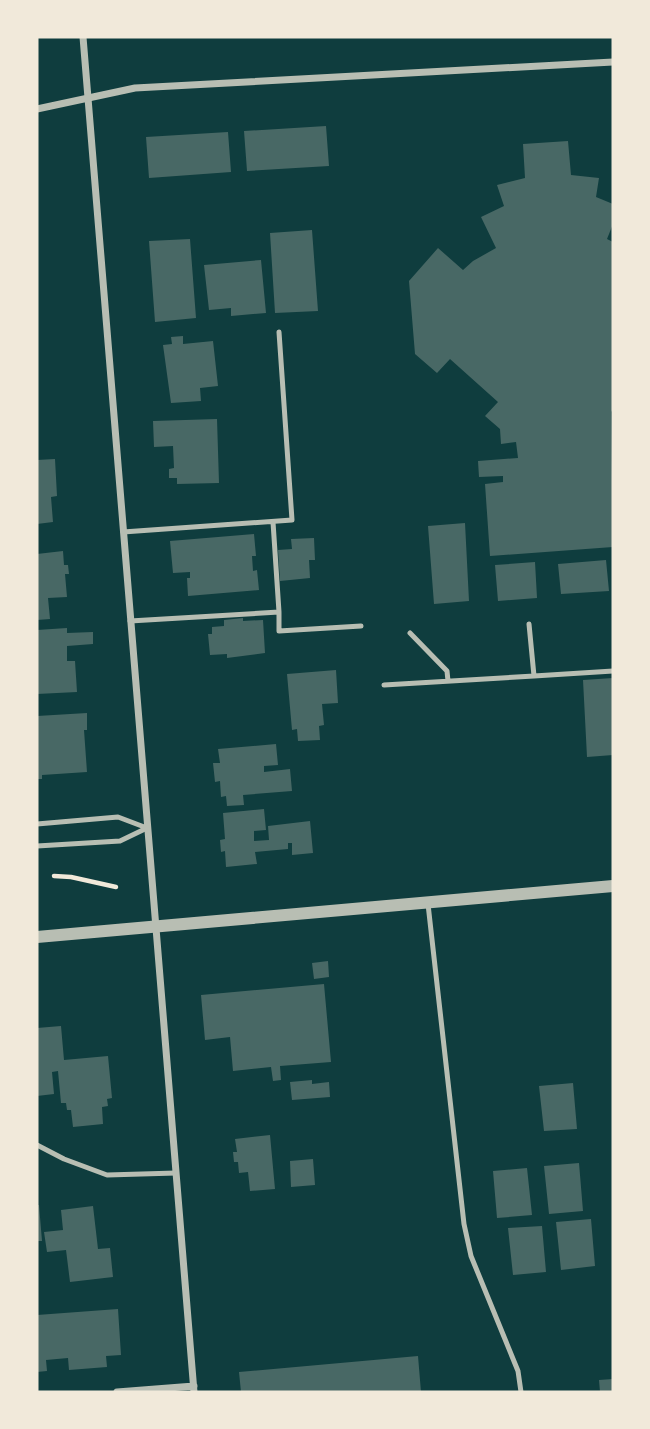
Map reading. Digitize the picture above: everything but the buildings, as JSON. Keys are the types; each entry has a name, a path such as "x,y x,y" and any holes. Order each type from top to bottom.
{"street":[{"path":"83,37 194,1389 117,1392"},
{"path":"37,109 135,88 613,62"},
{"path":"37,937 613,886"}],"lane":[{"path":"123,532 292,520 279,332"},
{"path":"272,522 279,631 361,626"},
{"path":"130,621 279,612"},
{"path":"529,624 534,676"},
{"path":"410,633 447,671 448,681"},
{"path":"384,685 613,671"},
{"path":"37,824 118,817 147,828"},
{"path":"37,846 121,841 147,828"},
{"path":"428,901 464,1224 471,1256 518,1371 521,1392"},
{"path":"37,1145 64,1159 107,1175 176,1173"}],"path":[{"path":"54,876 116,887"}]}
